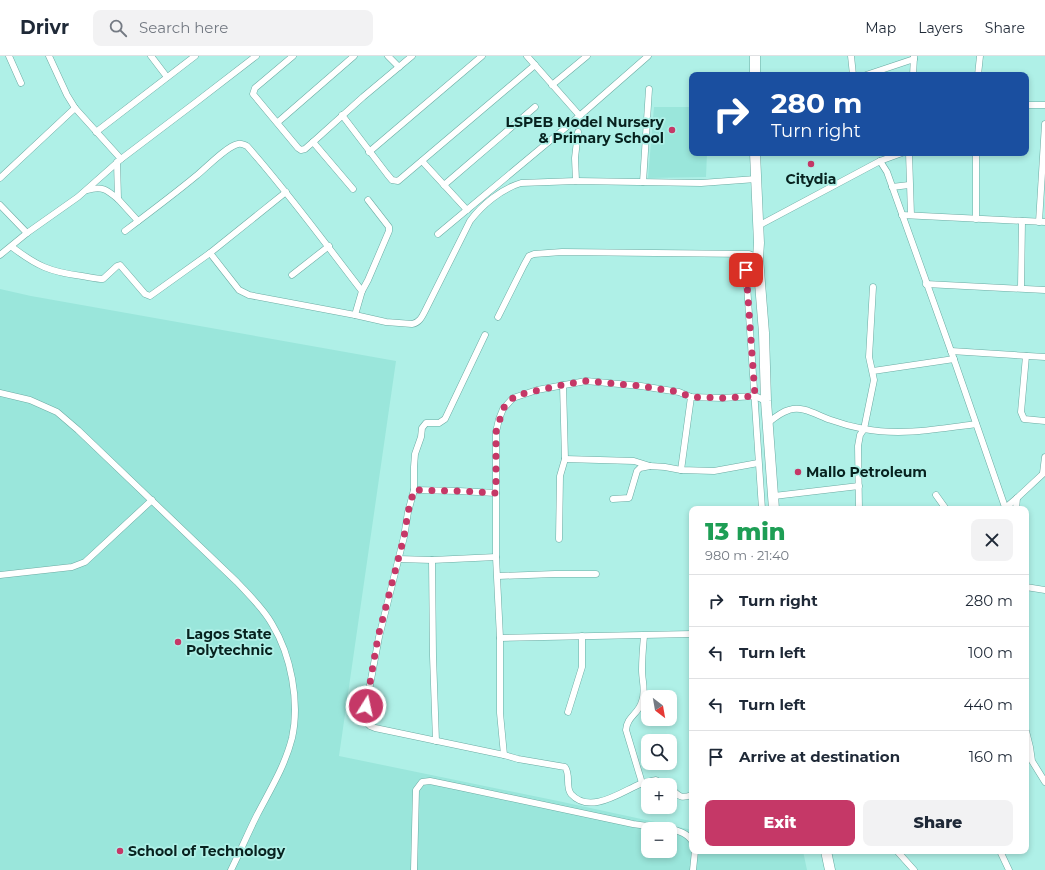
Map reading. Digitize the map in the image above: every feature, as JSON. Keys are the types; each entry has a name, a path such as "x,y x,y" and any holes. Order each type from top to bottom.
{"highway":[{"path":"755,56 755,72"},
{"path":"755,156 758,258 764,333 766,401 774,506"},
{"path":"827,854 830,870"}],"street":[{"path":"9,56 21,83"},
{"path":"151,56 167,77"},
{"path":"96,132 195,56"},
{"path":"0,255 27,233 61,211 87,190 119,160 195,104 256,56"},
{"path":"293,56 253,90 253,94 278,122 298,148 302,150 412,56"},
{"path":"278,122 354,56"},
{"path":"388,56 399,68"},
{"path":"527,56 580,116"},
{"path":"575,56 580,62"},
{"path":"552,85 586,56"},
{"path":"438,234 580,116 648,56"},
{"path":"851,56 853,72"},
{"path":"978,72 980,56"},
{"path":"51,57 75,108 119,160 118,198"},
{"path":"369,152 480,57"},
{"path":"874,72 914,58 913,72"},
{"path":"342,115 392,180 398,181 535,65"},
{"path":"643,182 649,90"},
{"path":"1029,104 1045,105"},
{"path":"444,185 536,107"},
{"path":"0,178 75,108"},
{"path":"902,215 1042,222 1045,124"},
{"path":"576,181 575,158 578,132"},
{"path":"313,142 353,189"},
{"path":"125,231 225,152 239,144 247,146 286,192 362,290"},
{"path":"758,226 880,161 894,156"},
{"path":"909,156 911,215"},
{"path":"976,156 976,219"},
{"path":"422,161 466,210"},
{"path":"880,161 887,172 954,359 1003,506"},
{"path":"210,253 239,290 249,295 386,322 416,324 425,311 470,221 479,209 510,187 521,183 576,181 701,183 756,179"},
{"path":"892,187 909,185"},
{"path":"87,190 104,188 118,198 138,221"},
{"path":"12,246 30,260 52,271 69,274 103,279 120,265 145,294 150,296 210,253 286,192"},
{"path":"355,315 362,290 368,280 389,231 389,227 368,200"},
{"path":"0,205 27,233"},
{"path":"1021,288 1022,221"},
{"path":"292,275 328,246"},
{"path":"498,317 524,264 529,256 534,254 562,252 638,252 749,254 758,258"},
{"path":"745,255 762,506"},
{"path":"926,284 1045,290"},
{"path":"858,506 858,446 860,435 864,430 873,385 873,371 869,358 873,287"},
{"path":"485,336 445,419 439,423 428,422 424,425 416,454 414,467 414,490 408,512 404,537 378,637 366,706 366,722 370,726 376,728 518,759 566,767 569,774 568,789 574,796 587,802 598,802 641,783"},
{"path":"951,351 1045,357"},
{"path":"1026,356 1020,412 1024,419 1045,421"},
{"path":"873,371 954,359"},
{"path":"504,755 500,714 500,638 496,557 496,432 503,409 508,402 517,395 586,381 627,384 679,392 691,397 722,398 755,396 766,401"},
{"path":"559,539 560,476 565,459 562,385"},
{"path":"0,393 30,400 57,412 84,435 237,582 260,607 272,624 283,646 295,695 292,737 282,767 231,870"},
{"path":"681,470 691,397"},
{"path":"768,423 776,416 796,409 817,413 830,420 864,430 883,433 910,432 976,424"},
{"path":"1007,506 1044,472 1045,457"},
{"path":"565,459 634,461 650,466 681,470 722,470 758,463"},
{"path":"613,499 629,498 636,471 640,468 650,466"},
{"path":"774,496 859,486"},
{"path":"414,490 496,493"},
{"path":"936,495 944,506"},
{"path":"1016,506 1017,498"},
{"path":"0,575 72,567 84,562 152,500"},
{"path":"398,559 432,560 496,557"},
{"path":"432,560 436,741"},
{"path":"498,576 596,574"},
{"path":"1029,588 1045,590"},
{"path":"500,638 689,634"},
{"path":"568,712 582,667 582,636"},
{"path":"641,780 626,730 626,724 639,708 643,697 644,682 642,671 644,636"},
{"path":"1029,743 1032,761 1045,782"},
{"path":"414,870 416,790 422,782 430,781 641,825"},
{"path":"677,794 684,798 689,796"},
{"path":"677,831 689,837"},
{"path":"693,870 695,854"},
{"path":"900,854 914,870"},
{"path":"1002,854 1010,870"}],"shaded area":[{"name":"LSPEB Model Nursery & Primary School","path":"654,107 689,107 689,156 707,156 706,177 648,178"},
{"name":"Lagos State Polytechnic","path":"0,289 31,296 396,361 339,756 655,822 641,822 641,858 677,858 677,827 689,829 689,854 804,854 807,870 0,870"}],"place":[{"name":"LSPEB Model Nursery & Primary School","path":"672,130"},
{"name":"Citydia","path":"811,164"},
{"name":"Mallo Petroleum","path":"798,472"},
{"name":"Lagos State Polytechnic","path":"178,642"},
{"name":"School of Technology","path":"120,851"}],"route":[{"path":"366,706 378,637 404,537 408,512 414,490 496,493 496,432 503,409 508,402 517,395 586,381 641,386 679,392 691,397 722,398 755,396 746,270"}]}
